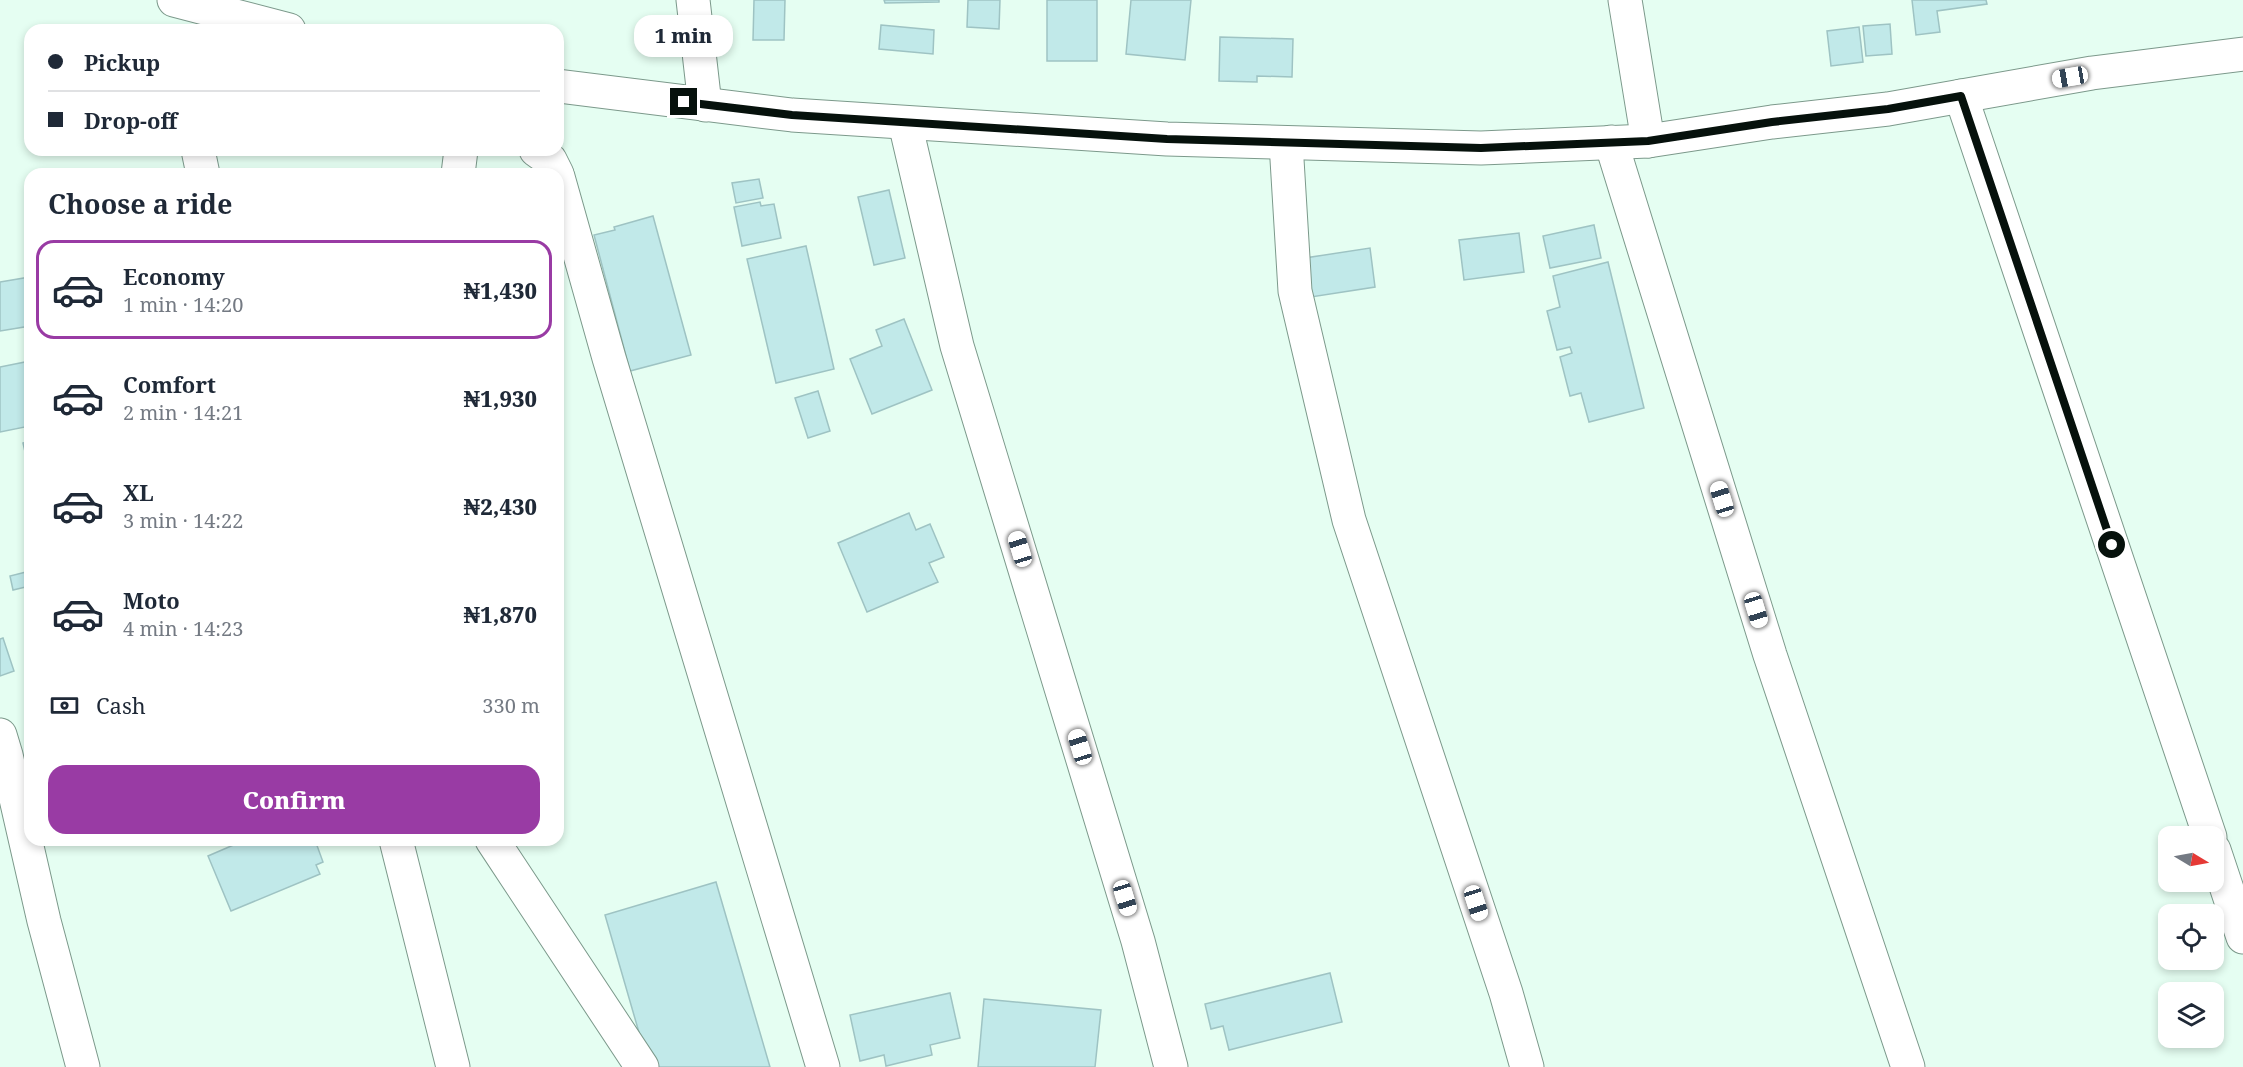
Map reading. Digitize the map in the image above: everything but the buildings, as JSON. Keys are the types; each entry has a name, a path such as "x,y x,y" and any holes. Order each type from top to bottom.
{"street":[{"path":"174,0 220,22 237,24"},
{"path":"693,0 705,105"},
{"path":"1625,0 1648,141"},
{"path":"564,87 792,115 905,123 1167,139 1481,148 1648,141 1772,122 1888,109 2092,73 2243,54"},
{"path":"1961,96 2206,826"},
{"path":"905,123 957,346 1138,941 1172,1067"},
{"path":"1286,142 1295,291 1349,520 1506,993 1527,1067"},
{"path":"1611,142 1770,655 1908,1067"},
{"path":"544,156 550,160 554,168"},
{"path":"564,200 609,358 823,1067"},
{"path":"0,735 24,834"},
{"path":"27,846 44,921 83,1067"},
{"path":"398,846 453,1067"},
{"path":"496,846 642,1067"},
{"path":"2224,880 2243,937"}],"route":[{"path":"684,102 792,115 1167,139 1481,148 1648,141 1772,122 1888,109 1961,96 2112,545"}]}
